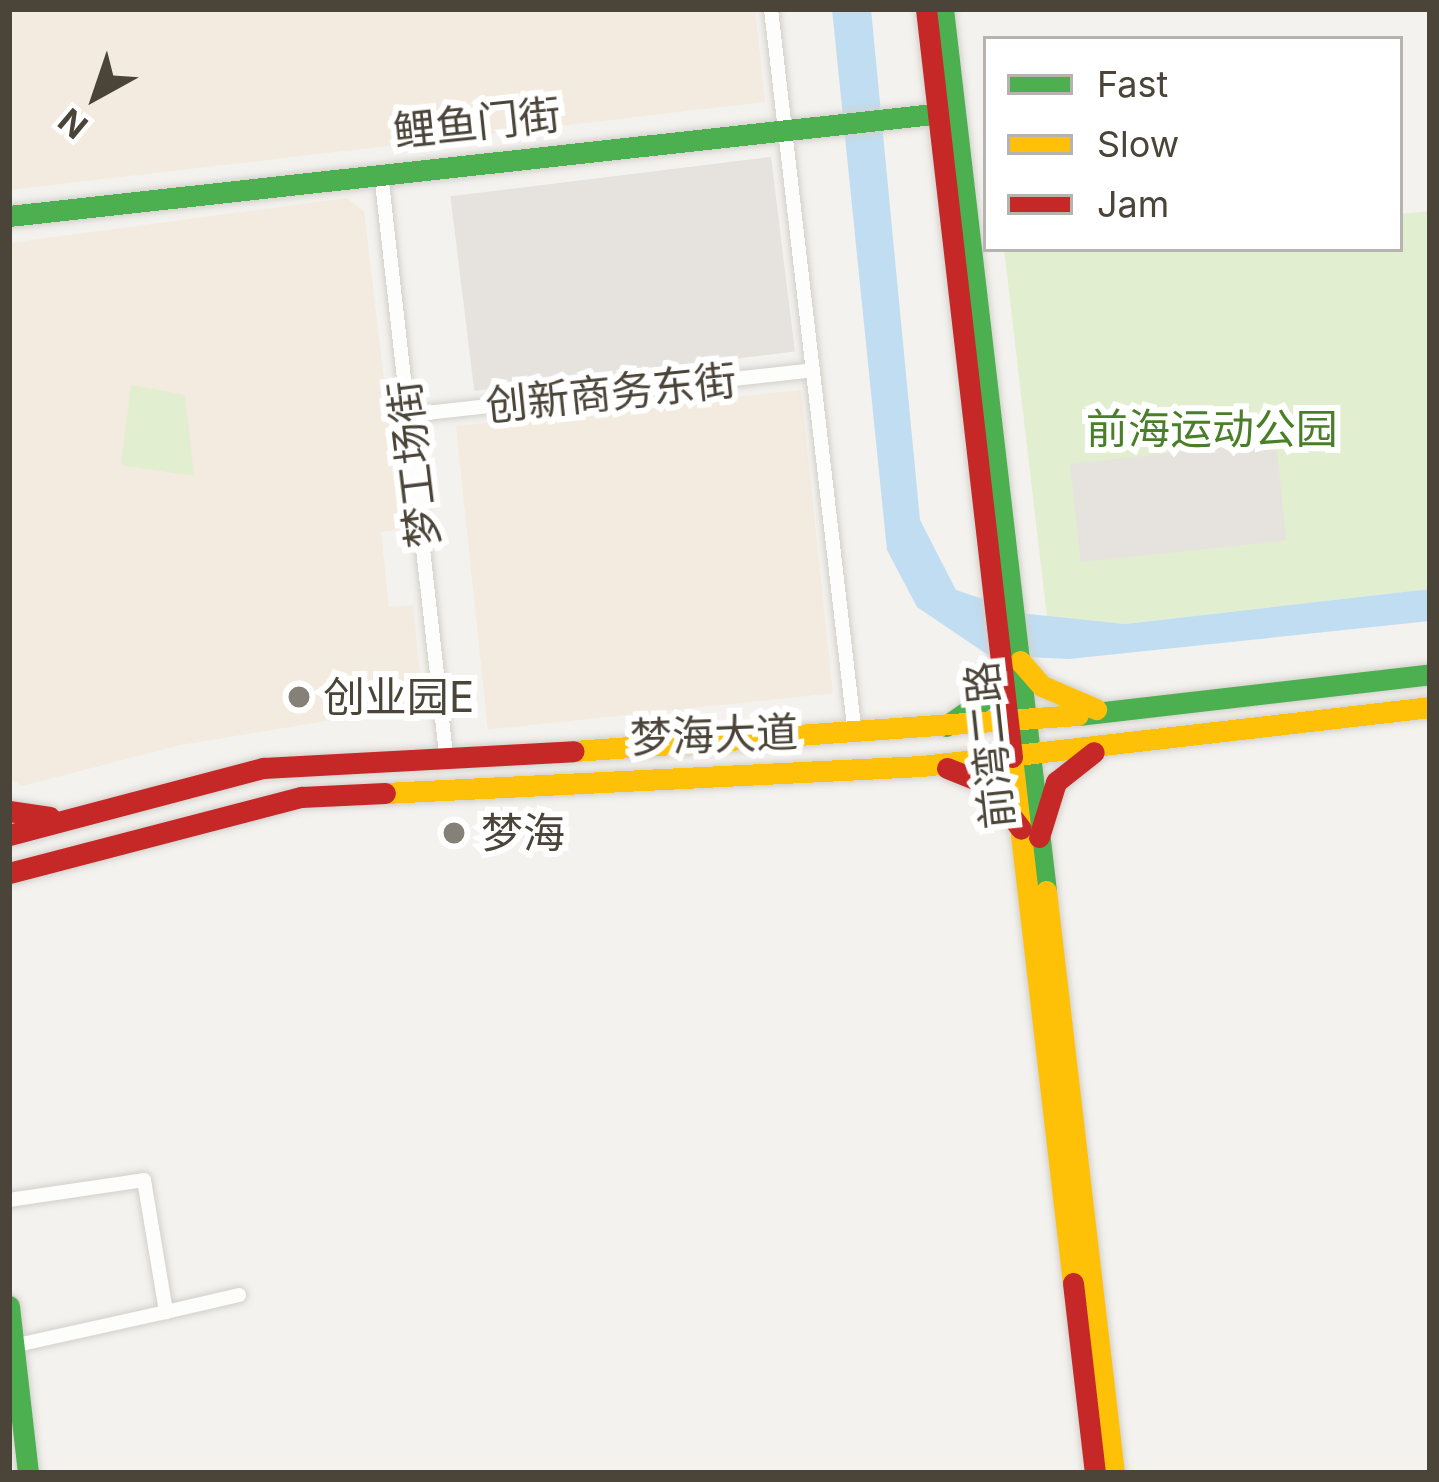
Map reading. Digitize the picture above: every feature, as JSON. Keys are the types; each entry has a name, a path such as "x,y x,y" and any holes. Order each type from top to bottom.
{"main road":[{"name":"前湾二路","path":"926,9 947,112"},
{"name":"前湾二路","path":"943,9 947,112 1016,722 1114,1473"},
{"name":"鲤鱼门街","path":"9,216 947,112"},
{"path":"935,731 982,701 1011,661 1057,696 1120,711"},
{"name":"梦海大道","path":"9,835 56,817 263,768 446,754 935,731 1430,674"},
{"name":"梦海大道","path":"9,873 43,860 302,796 922,766 1430,707"},
{"path":"922,766 987,784 1030,833 1056,782 1106,747"},
{"path":"9,811 56,817"},
{"name":"前湾二路","path":"1030,833 1095,1473"},
{"path":"9,890 43,860"},
{"path":"9,1306 28,1473"}],"street":[{"path":"771,9 855,735"},
{"name":"梦工场街","path":"381,173 446,754"},
{"name":"创新商务东街","path":"408,416 813,370"},
{"path":"9,1200 144,1180 166,1312"},
{"path":"13,1346 239,1294"}],"shaded area":[{"path":"9,9 755,9 765,102 9,190"},
{"path":"771,157 795,352 474,391 450,196"},
{"path":"347,198 364,211 402,529 381,532 389,607 413,605 423,705 181,745 22,786 9,778 9,243"},
{"path":"801,390 833,693 488,730 456,426"},
{"path":"1276,442 1286,540 1080,562 1070,464"}],"green space":[{"name":"前海运动公园","path":"1430,211 1430,589 1125,624 1047,617 1004,252 1403,252 1403,214"},
{"path":"131,385 185,395 194,476 121,465"}],"water":[{"path":"832,9 871,9 920,520 956,590 1028,614 1125,624 1430,589 1430,621 1069,659 988,655 917,607 887,550"}],"traffic: fast":[{"path":"943,9 1046,891"},
{"path":"9,216 951,112"},
{"path":"946,726 982,701 1001,661"},
{"path":"1078,715 1430,674"},
{"path":"9,1306 28,1473"}],"traffic: slow":[{"path":"1020,661 1042,686 1096,709"},
{"path":"385,793 922,766 1430,707"},
{"path":"574,751 1078,715"},
{"path":"1012,757 1073,1283"},
{"path":"1046,891 1114,1473"}],"traffic: jam":[{"path":"926,9 1012,757"},
{"path":"9,835 263,768 574,751"},
{"path":"1039,837 1056,782 1094,752"},
{"path":"947,768 987,784 1021,829"},
{"path":"9,873 301,797 385,793"},
{"path":"9,811 50,817"},
{"path":"1073,1283 1095,1473"}],"place":[{"name":"创业园E","path":"299,697"},
{"name":"梦海","path":"454,833"}]}
